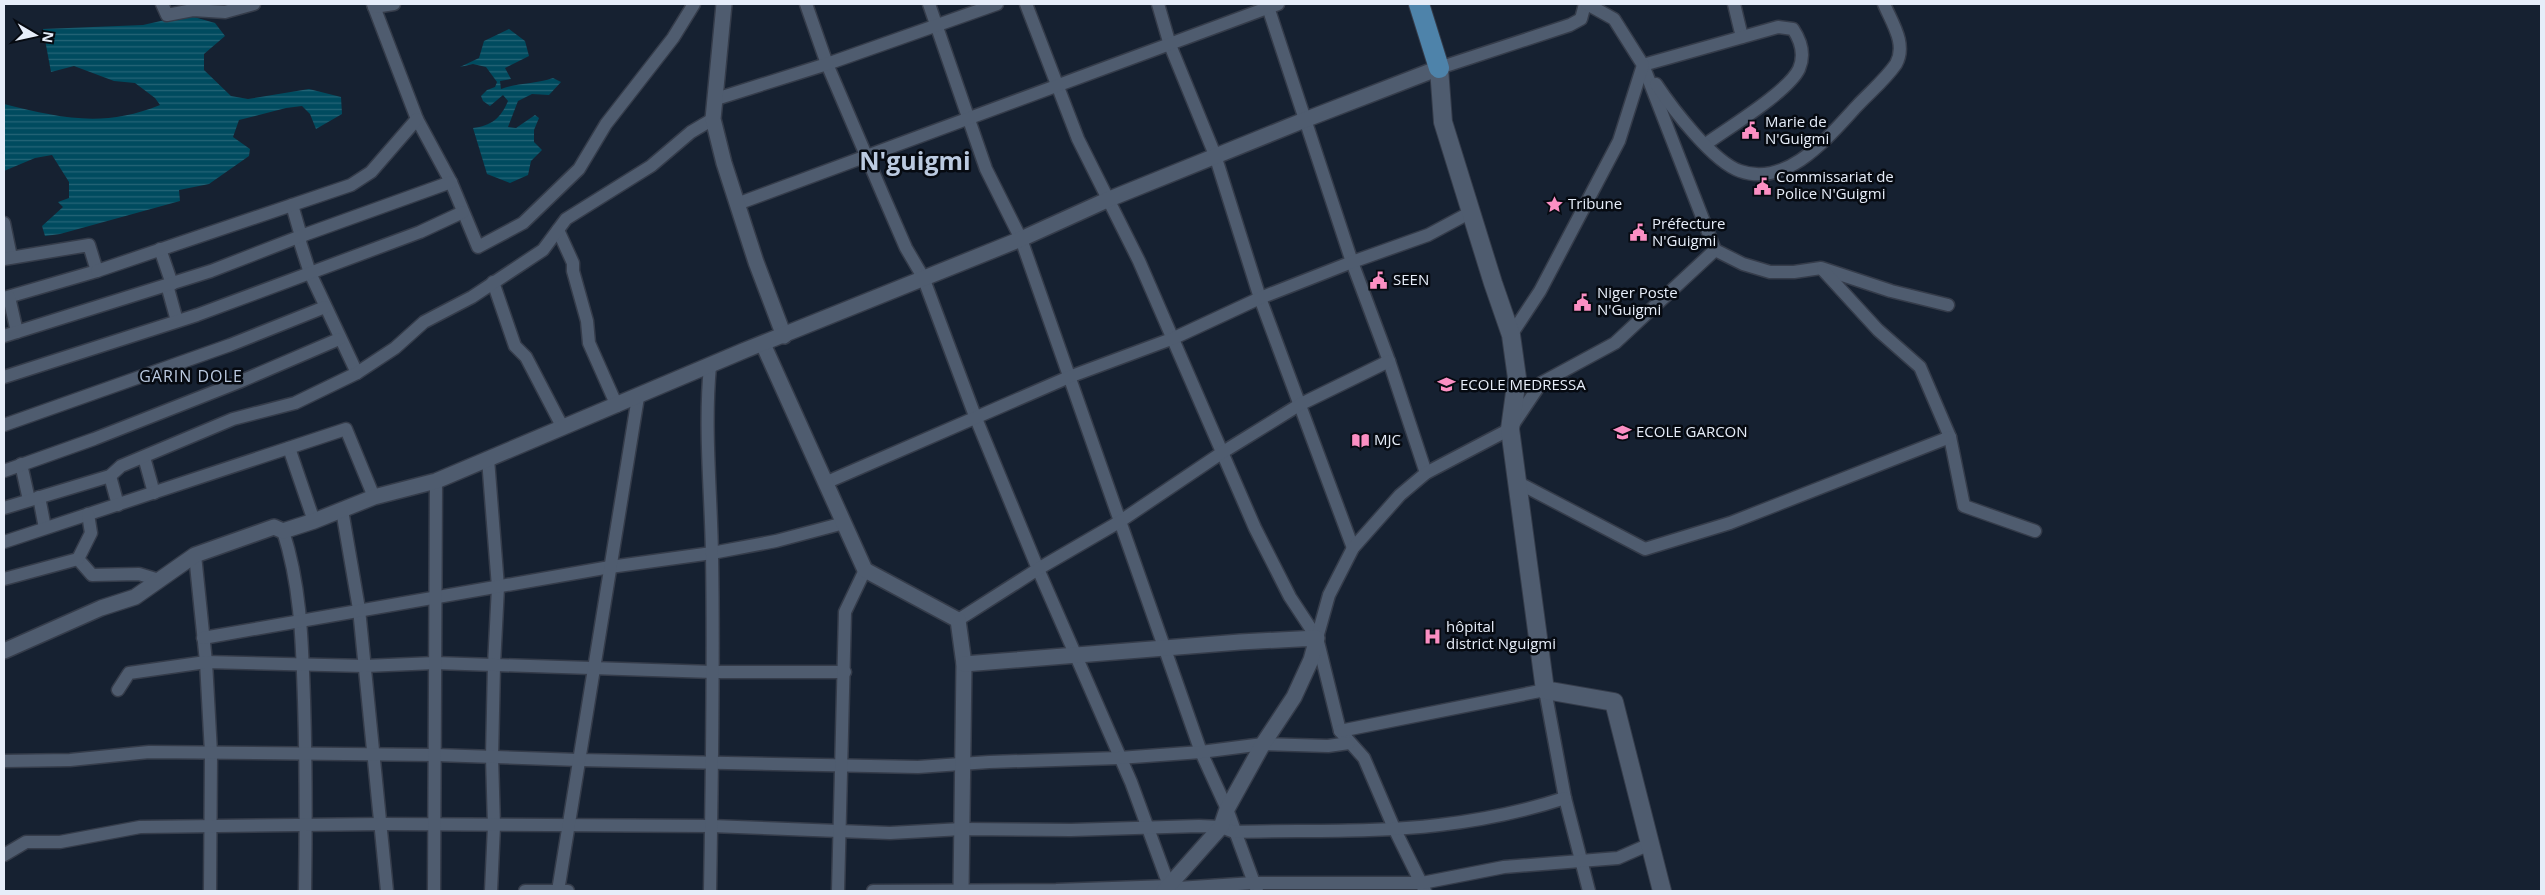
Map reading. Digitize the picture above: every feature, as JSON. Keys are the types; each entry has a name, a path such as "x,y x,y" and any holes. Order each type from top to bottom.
{"highway":[{"path":"1419,4 1439,68"}],"main road":[{"path":"1439,68 1443,122 1512,335 1516,378 1510,429 1544,690 1614,702 1662,891"}],"street":[{"path":"162,4 167,15 193,10 225,12 254,4"},
{"path":"394,4 374,5 417,119 451,182 478,247 523,223 579,169 606,124 673,38 694,4"},
{"path":"724,4 716,68 716,99 713,119 738,204 784,336"},
{"path":"806,4 827,64 906,248 923,278 975,416 1149,828 1168,890"},
{"path":"929,4 970,117 986,169 1021,239 1201,752 1228,809"},
{"path":"716,99 827,64 997,4"},
{"path":"1026,4 1078,138 1174,338 1274,566 1290,597 1317,638 1340,731 1364,758 1394,828 1424,887"},
{"path":"1158,4 1170,45 1216,155 1260,298 1353,548"},
{"path":"4,651 101,608 136,597 195,555 274,527 282,531 314,521 374,497 436,481 763,344 1021,239 1107,200 1216,155 1439,68 1570,25 1581,19 1586,4 1614,19 1668,102 1720,160 1740,171 1756,174 1777,171 1814,150 1890,72 1900,57 1901,43 1884,4"},
{"path":"1734,4 1742,37"},
{"path":"738,204 970,117 1170,45 1272,5 1352,262 1389,361 1426,473"},
{"path":"1643,65 1778,27 1793,29 1803,52 1799,69 1777,93 1706,144"},
{"path":"1643,65 1715,250 1743,264 1770,272 1794,272 1821,268 1891,291 1948,305"},
{"path":"1512,335 1540,291 1619,141 1643,65"},
{"path":"17,332 6,298 97,271 351,184 371,172 417,119"},
{"path":"4,508 110,476 121,466 233,419 295,402 357,374 395,348 424,322 472,298 543,250 566,219 651,166 696,129 713,119"},
{"path":"4,336 169,284 451,182"},
{"path":"292,205 301,236 300,242 310,273 339,339 357,374"},
{"path":"4,376 177,321 420,232 463,212"},
{"path":"826,483 975,416 1069,377 1174,338 1260,298 1428,235 1471,212"},
{"path":"4,223 7,258 89,245 97,271"},
{"path":"558,230 574,262 573,271 588,321 588,343 617,406"},
{"path":"160,249 177,321"},
{"path":"1255,887 1227,829 1228,809 1263,744 1294,697 1311,660 1328,595 1353,548 1400,495 1426,473 1510,429 1541,383 1615,343 1715,250"},
{"path":"1821,268 1878,330 1920,366 1950,436 1964,506 2035,531"},
{"path":"493,282 515,346 526,357 563,428"},
{"path":"4,425 230,345 325,307"},
{"path":"4,471 154,416 339,339"},
{"path":"763,344 865,570 958,620"},
{"path":"958,620 1038,569 1119,522 1223,452 1299,405 1389,361"},
{"path":"710,366 706,404 712,553 713,672 710,891"},
{"path":"558,891 596,669 610,567 638,397"},
{"path":"4,542 346,429 374,497"},
{"path":"1517,482 1645,549 1730,523 1950,436"},
{"path":"289,448 314,521"},
{"path":"144,457 154,492"},
{"path":"488,459 498,587 494,666 492,757 494,826 491,891"},
{"path":"21,464 45,528"},
{"path":"110,476 118,505"},
{"path":"434,891 436,481"},
{"path":"342,510 360,609 388,891"},
{"path":"4,579 78,559 91,533 88,514"},
{"path":"203,638 301,622 360,609 610,567 712,553 776,541 844,523"},
{"path":"282,531 294,565 301,622 306,755 305,891"},
{"path":"195,555 206,662 211,753 210,891"},
{"path":"78,559 92,575 139,574 159,580"},
{"path":"838,891 846,672 845,612 865,570"},
{"path":"958,620 964,664 961,890"},
{"path":"964,664 1317,638"},
{"path":"118,690 129,673 206,662 365,666 435,663 713,672 846,672"},
{"path":"1340,731 1544,690 1565,798 1589,891"},
{"path":"4,761 70,760 149,752 436,755 918,767 1119,758 1201,752 1263,744 1328,746 1349,743"},
{"path":"4,855 26,842 60,842 140,827 306,824 711,826 890,833 962,829 1394,828 1439,825 1526,810 1565,798"},
{"path":"1168,890 1227,829"},
{"path":"873,891 1424,887 1504,867 1618,858 1650,844"},
{"path":"525,891 568,891"}],"water":[{"path":"187,15 215,23 225,36 204,54 204,70 231,96 248,99 309,89 341,97 342,114 316,129 310,114 302,106 286,108 239,120 233,137 250,149 249,156 209,184 179,190 180,201 60,234 45,236 42,226 63,207 58,202 69,198 69,182 52,155 35,158 4,171 4,104 63,117 82,118 120,117 160,105 155,98 135,83 114,81 74,66 51,72 43,29 143,25"},
{"path":"509,29 525,41 529,56 505,68 511,79 500,81 501,89 553,78 561,82 549,95 532,94 518,101 508,127 516,128 535,115 539,118 534,130 534,142 542,150 531,161 528,175 510,183 487,174 473,128 495,120 508,101 503,95 490,106 483,101 481,96 487,90 495,87 497,82 486,67 473,64 460,67 479,58 484,41"}],"place":[{"name":"Marie de N'Guigmi","path":"1751,131"},
{"name":"Commissariat de Police N'Guigmi","path":"1762,186"},
{"name":"Tribune","path":"1554,204"},
{"name":"Préfecture N'Guigmi","path":"1638,233"},
{"name":"SEEN","path":"1379,280"},
{"name":"Niger Poste N'Guigmi","path":"1583,302"},
{"name":"ECOLE MEDRESSA","path":"1446,385"},
{"name":"ECOLE GARCON","path":"1622,432"},
{"name":"MJC","path":"1360,440"},
{"name":"hôpital district Nguigmi","path":"1432,636"}],"district":[{"name":"N'guigmi","path":"915,161"},
{"name":"GARIN DOLE","path":"191,376"}]}
